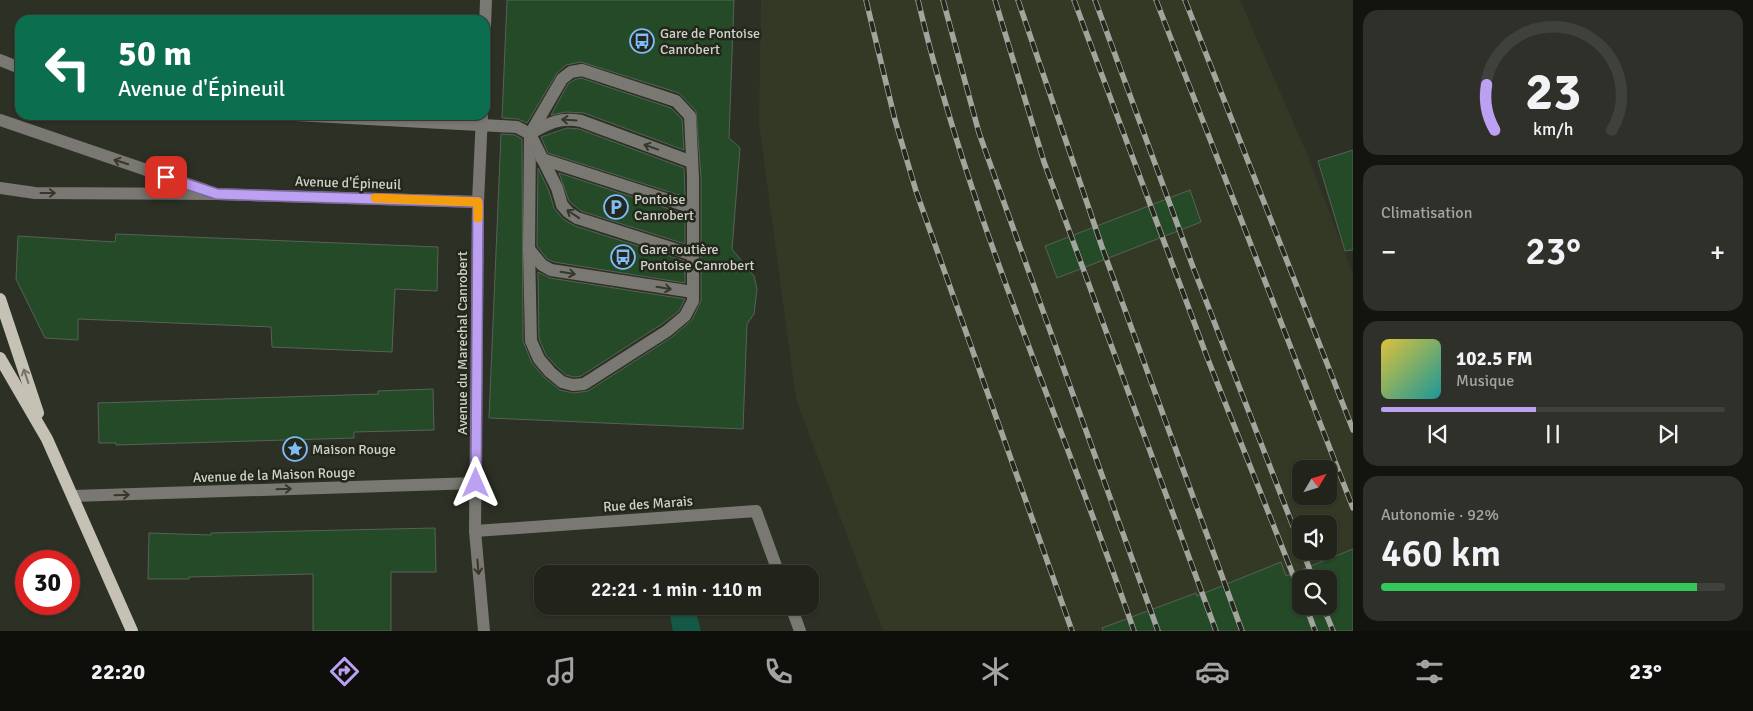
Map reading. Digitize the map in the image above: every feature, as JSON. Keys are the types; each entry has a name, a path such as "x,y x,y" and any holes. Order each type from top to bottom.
{"main road":[{"path":"0,299 47,439"},
{"path":"0,358 47,439 132,631"}],"street":[{"path":"485,15 486,0"},
{"path":"0,60 15,66"},
{"path":"582,70 676,101 684,107 690,116 692,162 693,301 685,316 667,331 584,384 574,385 562,382 550,372 539,358 531,341 529,249 530,134 562,79 571,72 582,70"},
{"path":"530,134 555,120 568,118 581,121 692,162"},
{"name":"Avenue d'Épineuil","path":"0,120 217,194"},
{"path":"390,120 517,128 530,134 557,188 562,205 568,212 577,218 693,255"},
{"name":"Avenue du Marechal Canrobert","path":"482,120 478,202 475,531 484,631"},
{"path":"542,159 693,208"},
{"name":"Avenue d'Épineuil","path":"0,188 35,193 217,194 478,202"},
{"path":"529,249 542,266 551,270 693,292"},
{"name":"Avenue de la Maison Rouge","path":"73,496 476,483"},
{"name":"Rue des Marais","path":"475,531 756,511 776,565"},
{"path":"794,615 800,631"}],"shaded area":[{"path":"761,0 1240,0 1307,154 1353,274 1353,631 883,631 796,399 759,123"},
{"path":"670,615 697,615 701,631 673,631"}],"building":[{"path":"507,0 734,0 729,138 740,148 732,249 754,276 757,289 754,314 747,324 743,429 489,418 501,134 515,135 522,139 523,341 532,363 545,378 560,390 573,393 588,391 672,337 692,320 701,301 701,178 696,111 679,93 581,62 566,65 557,73 527,123 518,119 502,118"},
{"path":"581,78 671,108 682,119 684,150 584,113 566,112 551,115 568,84"},
{"path":"567,128 579,129 684,168 685,197 548,153 541,137"},
{"path":"1353,150 1353,250 1345,251 1318,161"},
{"path":"538,168 549,191 554,208 563,219 575,226 685,261 685,283 554,262 547,259 537,246"},
{"path":"559,173 685,214 685,244 581,211 569,201"},
{"path":"1190,190 1201,222 1057,278 1045,246"},
{"path":"116,234 438,247 437,291 395,289 392,352 272,347 271,327 78,319 78,340 45,338 16,279 18,236 115,242"},
{"path":"538,272 550,278 685,299 679,311 662,324 581,376 574,377 566,375 556,366 546,355 539,339"},
{"path":"433,389 434,430 354,432 354,438 116,445 116,443 99,443 98,403 378,394 378,391"},
{"path":"435,528 436,572 391,572 391,631 313,631 313,574 148,579 149,533 211,535 211,533"},
{"path":"1353,549 1353,631 1103,631 1102,628 1196,593 1197,596 1281,562 1286,576 1292,574 1292,615 1337,615 1337,570 1301,570 1326,560 1337,560 1337,555"}],"railway":[{"path":"866,0 895,120 916,191 1072,631"},
{"path":"918,0 939,81 963,161 990,240 1134,631"},
{"path":"943,0 979,133 1158,631"},
{"path":"995,0 1044,162 1216,631"},
{"path":"1018,0 1102,247 1242,631"},
{"path":"1074,0 1207,357 1292,572"},
{"path":"1095,0 1193,267 1292,524"},
{"path":"1156,0 1353,508"},
{"path":"1185,0 1353,430"},
{"path":"1306,560 1310,570"},
{"path":"1309,615 1315,631"},
{"path":"1327,615 1333,631"}],"slow traffic":[{"path":"375,198 478,202 478,218"}],"place":[{"name":"Gare de Pontoise Canrobert","path":"642,41"},
{"name":"Pontoise Canrobert","path":"616,207"},
{"name":"Gare routière Pontoise Canrobert","path":"623,257"},
{"name":"Maison Rouge","path":"295,449"}],"route":[{"path":"166,177 217,194 478,202 476,483"}]}
